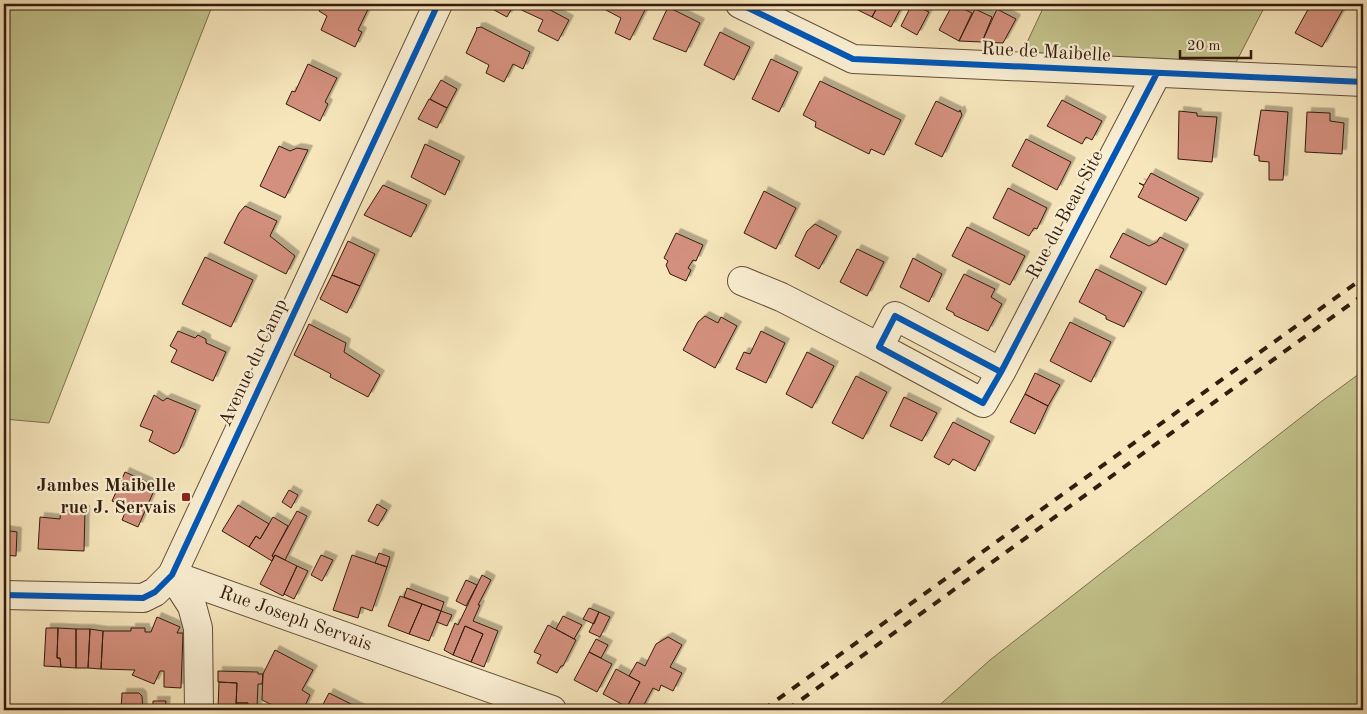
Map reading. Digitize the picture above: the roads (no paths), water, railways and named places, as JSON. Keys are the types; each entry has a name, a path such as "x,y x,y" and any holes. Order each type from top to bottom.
{"street":[{"name":"Avenue du Camp","path":"4,595 143,598 155,592 172,575 438,4"},
{"name":"Rue de Maibelle","path":"740,4 853,59 1363,82"},
{"name":"Rue du Beau Site","path":"742,280 781,297 879,346 895,316 1001,372 1157,73"},
{"name":"Rue Joseph Servais","path":"172,575 192,606 198,628 199,710"},
{"name":"Rue Joseph Servais","path":"172,575 552,710"}],"railway":[{"path":"763,710 1363,278"},
{"path":"787,710 1363,295"}],"place":[{"name":"Jambes Maibelle rue J. Servais","path":"186,497"}]}
